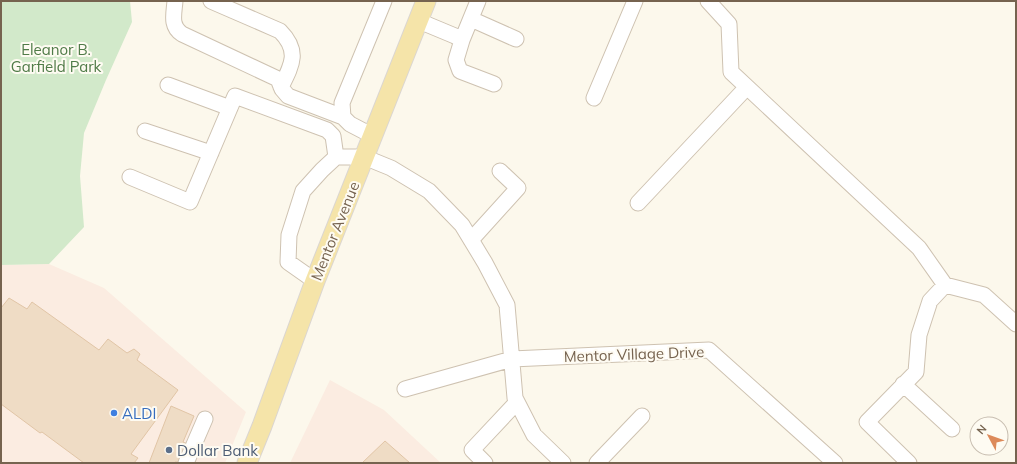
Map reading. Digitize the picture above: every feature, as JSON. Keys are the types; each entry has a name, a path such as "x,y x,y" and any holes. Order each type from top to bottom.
{"main road":[{"name":"Mentor Avenue","path":"247,463 315,281 426,1"}],"street":[{"path":"175,1 173,24 176,30 278,79 288,96 343,117 350,124 373,136"},
{"path":"211,1 280,31 287,38 292,52 291,67 281,86"},
{"path":"343,117 342,103 384,1"},
{"path":"478,1 462,40 456,60 460,71 494,84"},
{"path":"594,98 635,1"},
{"path":"708,1 730,24 731,72 919,248 945,284 984,295 1016,324"},
{"path":"471,19 516,39"},
{"path":"419,21 462,40"},
{"path":"168,85 230,108"},
{"path":"638,203 747,86"},
{"path":"130,177 190,202 235,96 327,130 333,136 336,157"},
{"path":"145,131 211,153"},
{"path":"315,281 288,262 289,235 303,191 336,157 364,157 391,168 429,191 462,225 486,263 507,304 515,398 534,435 563,463"},
{"path":"471,240 518,188 500,171"},
{"path":"909,463 867,422 916,372 919,335 930,301 945,284"},
{"name":"Mentor Village Drive","path":"405,390 512,359 709,350 835,463"},
{"path":"903,384 952,429"},
{"path":"486,463 472,450 517,402"},
{"path":"597,463 642,416"},
{"path":"186,463 206,419"}],"shaded area":[{"path":"49,264 104,288 246,412 225,463 1,463 1,265"},
{"path":"330,380 384,410 441,463 290,463"}],"green space":[{"name":"Eleanor B. Garfield Park","path":"1,1 130,1 132,22 84,133 80,176 84,227 49,264 1,265"}],"building":[{"path":"9,298 27,309 32,302 99,350 108,339 127,353 134,349 140,354 137,360 178,390 131,454 138,458 134,463 84,463 1,404 1,308"},
{"path":"171,406 194,416 183,442 199,449 192,463 149,463"},
{"path":"385,441 410,463 362,463"}],"place":[{"name":"ALDI","path":"114,413"},
{"name":"Dollar Bank","path":"169,450"}]}
